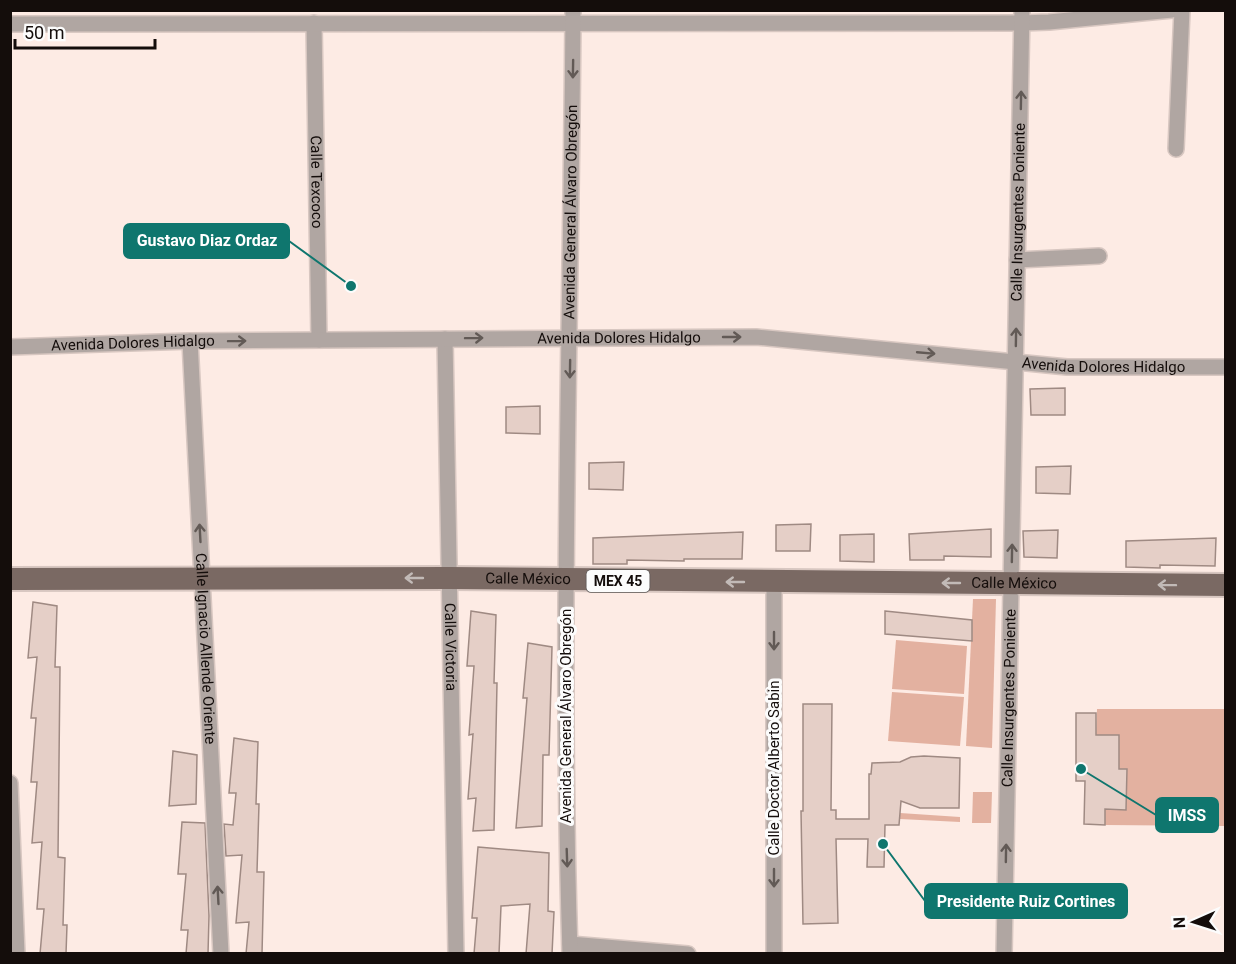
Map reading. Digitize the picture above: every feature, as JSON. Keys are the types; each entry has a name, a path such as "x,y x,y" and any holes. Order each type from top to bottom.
{"main road":[{"name":"Calle México","path":"10,579 449,578 565,581 1226,585"}],"street":[{"path":"10,24 314,23 573,16 1022,17 1049,22 1172,10"},
{"path":"1176,148 1182,10"},
{"name":"Avenida General Álvaro Obregón","path":"570,949 565,802 565,581 573,16"},
{"name":"Calle Insurgentes Poniente","path":"1004,954 1022,17"},
{"name":"Calle Texcoco","path":"314,23 319,340"},
{"path":"1017,260 1099,256"},
{"name":"Avenida Dolores Hidalgo","path":"10,347 319,340 756,337 1067,367 1226,367"},
{"name":"Calle Victoria","path":"445,339 456,954"},
{"name":"Calle Ignacio Allende Oriente","path":"190,342 221,954"},
{"name":"Calle Doctor Alberto Sabin","path":"774,582 774,954"},
{"path":"10,783 17,954"},
{"path":"570,949 688,954"}],"shaded area":[{"path":"973,599 996,599 992,748 966,746"},
{"path":"896,640 967,646 964,694 892,689"},
{"path":"892,692 964,697 960,746 888,741"},
{"path":"1097,709 1225,709 1225,826 1105,825 1105,809 1126,809 1127,770 1119,769 1119,735 1096,735"},
{"path":"973,792 992,792 991,823 972,823"},
{"path":"900,813 960,817 960,822 900,819"}],"building":[{"path":"1065,388 1065,415 1031,415 1030,389"},
{"path":"540,406 540,434 506,433 506,407"},
{"path":"624,462 623,490 589,489 589,463"},
{"path":"1071,466 1070,494 1036,493 1036,467"},
{"path":"811,524 810,551 776,551 776,525"},
{"path":"991,529 991,557 944,556 944,560 910,560 909,534"},
{"path":"1058,530 1057,558 1024,557 1023,531"},
{"path":"743,532 742,559 627,560 627,564 593,564 593,538"},
{"path":"874,534 874,562 840,561 840,535"},
{"path":"1216,538 1215,566 1126,567 1126,541"},
{"path":"33,602 57,606 55,667 60,667 58,857 65,858 63,925 67,925 66,954 40,954 44,909 37,909 42,842 32,843 37,782 31,782 36,718 31,718 37,657 28,658"},
{"path":"471,611 496,615 494,830 473,831 476,798 468,799 473,734 469,735 474,666 467,666"},
{"path":"885,611 972,620 972,641 885,634"},
{"path":"528,643 552,647 549,755 543,755 542,826 516,828 527,698 523,698"},
{"path":"803,704 832,704 831,810 836,810 836,819 869,819 869,774 871,774 872,763 900,762 911,757 924,756 960,758 959,808 920,808 901,801 899,825 885,825 884,867 867,867 868,839 836,839 838,923 803,924 801,811 803,811"},
{"path":"1076,713 1096,713 1096,735 1119,735 1119,769 1127,769 1126,810 1105,809 1105,825 1084,824 1085,781 1076,781"},
{"path":"234,738 258,742 257,872 264,872 262,954 246,954 249,922 236,923 242,855 226,856 224,824 233,825 236,793 229,793"},
{"path":"173,751 197,755 196,804 169,806"},
{"path":"182,822 205,823 209,916 208,954 186,954 188,930 181,930 186,874 178,874"},
{"path":"478,847 549,853 548,911 554,912 552,954 526,954 530,904 501,906 499,954 474,954 477,918 472,918"}],"place":[{"name":"Gustavo Diaz Ordaz","path":"351,286"},
{"name":"IMSS","path":"1081,769"},
{"name":"Presidente Ruiz Cortines","path":"883,844"}]}
